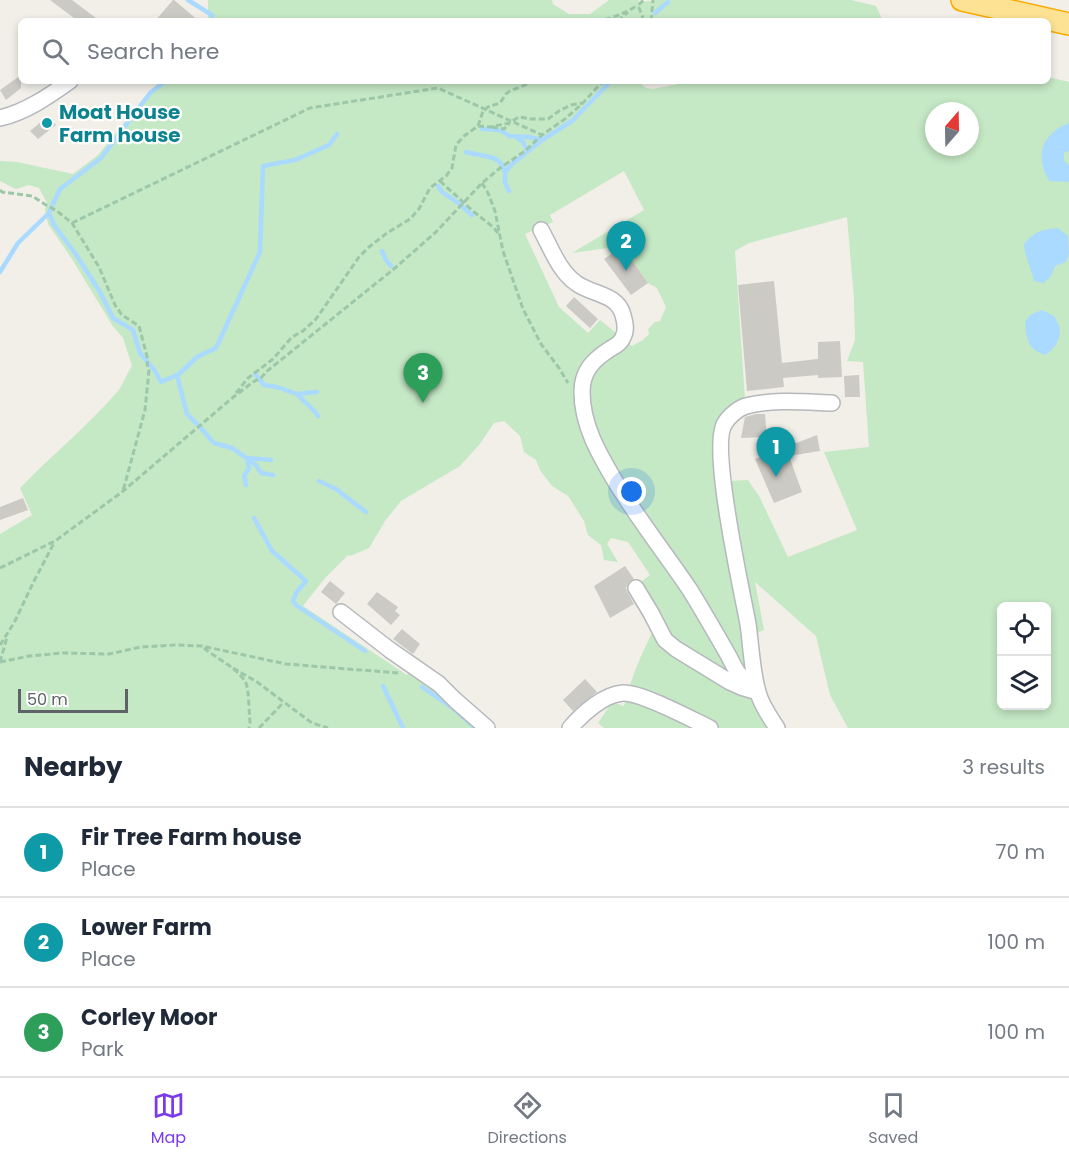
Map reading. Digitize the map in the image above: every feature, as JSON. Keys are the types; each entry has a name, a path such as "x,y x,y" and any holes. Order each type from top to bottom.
{"highway":[{"path":"962,0 1042,18"},
{"path":"1051,20 1069,24"}],"lane":[{"path":"0,118 13,115 66,84"},
{"path":"541,230 563,270 575,283 611,298 620,307 626,326 620,342 601,355 584,374 583,410 602,459 634,511 691,592 738,673 758,692"},
{"path":"777,728 758,692 727,513 720,460 720,436 723,424 744,407 770,403 832,403"},
{"path":"636,588 665,640 730,682 758,692"},
{"path":"341,612 398,656 440,684 454,700 487,728"},
{"path":"570,728 580,716 606,698 615,694 627,693 652,701 710,728"}],"path":[{"path":"622,18 644,0"},
{"path":"651,18 653,0"},
{"path":"638,5 643,18"},
{"path":"610,18 630,11"},
{"path":"231,399 248,378 273,359 292,337 316,319 359,257 387,232 410,219 419,209 430,188 446,176 452,168 456,145 478,126 483,111 500,103 510,91 528,84"},
{"path":"0,568 55,541 122,492 231,399 261,378 395,268 436,232 489,177 565,119 600,84"},
{"path":"72,223 310,108 438,88 541,136"},
{"path":"478,126 490,127 519,117 548,118 571,105 583,103"},
{"path":"488,193 489,177"},
{"path":"440,181 499,234"},
{"path":"483,183 495,211 503,252 523,309 541,344 559,368 583,410"},
{"path":"0,190 32,196 72,223 99,267 115,305 122,315 139,326 149,370 145,410 122,492"},
{"path":"0,645 9,632 55,541"},
{"path":"40,548 47,551 47,557"},
{"path":"9,632 0,662 29,656 63,653 109,654 141,647 176,645 202,646 286,664 398,673 405,670"},
{"path":"202,646 212,655 257,682 312,723 328,728"},
{"path":"233,668 246,684 249,728"},
{"path":"259,728 283,703"}],"green space":[{"path":"208,0 552,0 553,4 569,14 590,14 609,0 639,0 637,5 656,0 851,0 876,6 882,18 208,18"},
{"path":"1051,78 1069,82 1069,728 848,728 830,695 816,636 755,582 764,630 752,635 758,681 779,728 604,728 598,723 612,702 624,706 640,660 661,616 641,582 650,575 628,542 611,538 607,544 618,562 604,560 601,545 588,535 584,521 568,496 552,486 540,470 536,460 524,452 520,436 504,421 494,423 479,445 460,466 401,501 385,521 369,548 348,555 325,578 303,606 407,675 418,663 497,728 0,728 0,534 32,515 20,488 118,391 132,366 123,338 112,325 48,224 45,210 47,203 39,188 29,185 16,189 0,181 0,161 17,162 73,174 98,155 157,84 641,84 653,89 679,84 1051,84","holes":["624,171 644,210 572,253 622,246 648,283 657,288 666,307 660,321 655,322 648,329 649,334 643,340 632,346 600,320 588,333 559,307 525,234 553,222 550,215","847,217 855,340 847,361 863,362 869,447 824,452 857,530 788,557 759,496 748,480 727,481 728,407 745,399 735,251 749,243"]}],"water":[{"path":"1069,123 1069,151 1064,153 1064,160 1069,165 1069,182 1049,181 1042,161 1045,141 1059,128"},
{"path":"1058,228 1068,236 1069,254 1066,262 1055,266 1051,276 1044,283 1034,281 1024,244 1039,232"},
{"path":"1042,310 1054,316 1060,330 1056,344 1045,355 1031,347 1026,334 1025,322 1030,315"}],"building":[{"path":"50,0 72,0 96,18 74,18"},
{"path":"174,0 195,18 158,18"},
{"path":"18,77 18,84 21,84 21,88 6,100 0,90"},
{"name":"Moat House Farm house","path":"48,116 56,125 38,139 30,131"},
{"path":"622,246 648,283 631,295 604,259"},
{"path":"774,281 782,363 818,359 818,342 840,341 842,377 818,378 818,375 783,378 784,387 747,391 738,285"},
{"path":"574,297 598,319 590,328 566,306"},
{"path":"859,375 860,397 845,397 844,376"},
{"path":"765,414 767,437 741,438 745,417"},
{"path":"817,435 820,451 789,456 802,492 774,503 755,459"},
{"path":"23,498 28,510 0,520 0,507"},
{"path":"625,566 634,579 628,583 626,588 634,604 610,618 594,586"},
{"path":"330,581 345,593 336,604 321,592"},
{"path":"377,592 398,607 395,611 400,615 391,625 367,604"},
{"path":"402,629 420,644 413,654 393,639"},
{"path":"585,679 597,692 573,711 563,700"}],"waterway":[{"path":"188,0 212,15 212,18"},
{"path":"655,13 668,2"},
{"path":"162,84 150,93 101,158 60,189 49,213 54,225 100,292 113,318 133,330 140,353 161,382 177,375 187,414 197,424"},
{"path":"505,172 542,140 572,121 608,84"},
{"path":"482,129 493,129 509,136 542,140"},
{"path":"180,373 197,357 216,348 260,252 263,166 295,160 329,145 337,134"},
{"path":"517,138 523,142 527,150 530,150"},
{"path":"466,152 490,157 499,162 503,167 509,191"},
{"path":"438,186 442,192 472,215"},
{"path":"0,272 18,243 49,213"},
{"path":"382,251 391,266"},
{"path":"255,374 264,385 297,394 317,392"},
{"path":"297,394 318,416"},
{"path":"201,428 214,443 232,448 256,465 261,473 273,475"},
{"path":"246,485 244,476 249,468 247,458 271,460"},
{"path":"319,481 336,489 366,512"},
{"path":"254,518 272,551 306,581 296,593 293,601 296,605 365,651"},
{"path":"383,686 403,728"},
{"path":"422,687 454,709 475,728"}],"place":[{"name":"Moat House Farm house","path":"47,123"},
{"name":"Lower Farm","path":"626,271"},
{"name":"Corley Moor","path":"423,403"},
{"name":"Fir Tree Farm house","path":"776,477"}]}
